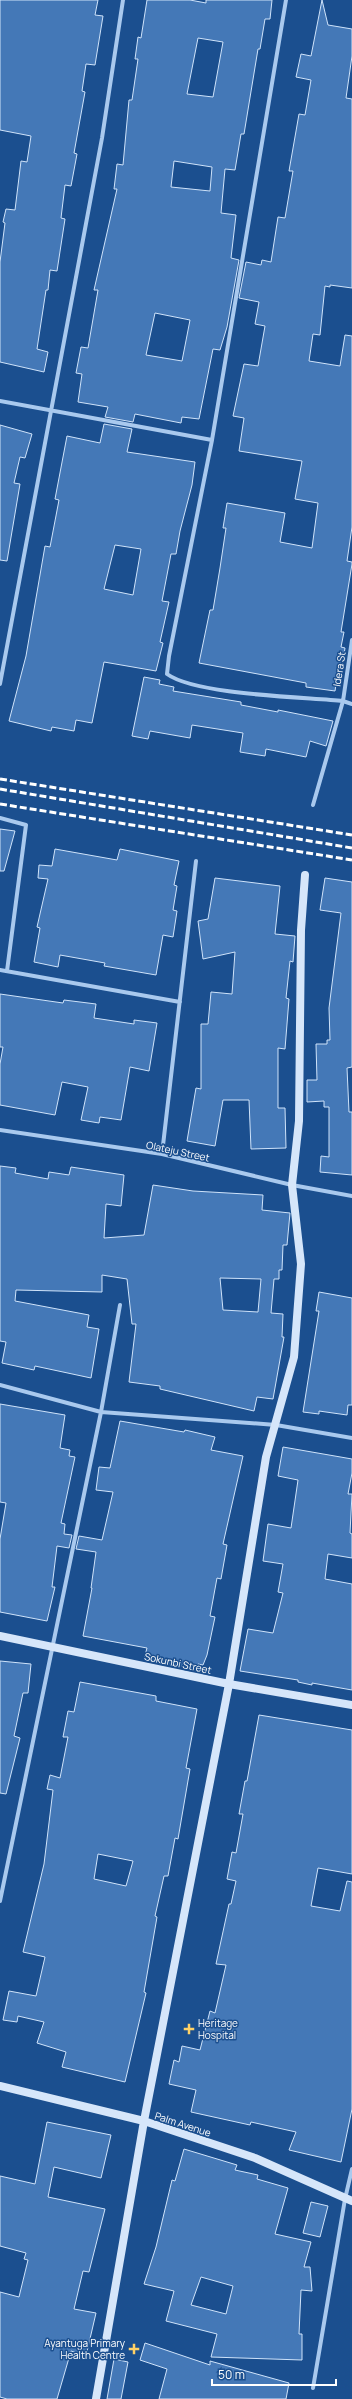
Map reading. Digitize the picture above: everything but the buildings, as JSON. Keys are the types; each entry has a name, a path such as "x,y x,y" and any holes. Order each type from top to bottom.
{"street":[{"path":"0,684 102,138 123,0"},
{"path":"286,0 212,440 169,656 167,674 176,681 227,690 343,701 352,704"},
{"path":"0,402 212,440"},
{"name":"Idera St","path":"313,805 343,701 352,640"},
{"path":"0,818 26,825 7,971"},
{"path":"162,1154 196,861"},
{"path":"96,2399 144,2121 229,1684 266,1457 294,1357 301,1264 292,1185 299,1121 301,930 305,875"},
{"path":"0,970 180,1002"},
{"name":"Olateju Street","path":"0,1130 162,1154 292,1185 352,1196"},
{"path":"0,1901 101,1412 120,1306"},
{"path":"0,1385 101,1412 276,1425 352,1438"},
{"name":"Sokunbi Street","path":"0,1636 52,1645 229,1684 352,1705"},
{"name":"Palm Avenue","path":"0,2086 144,2121 255,2158 348,2200"},
{"path":"313,2388 348,2200 352,2169"}],"railway":[{"path":"0,779 352,835"},
{"path":"0,789 352,848"},
{"path":"0,804 352,860"}],"place":[{"name":"Heritage Hospital","path":"189,2029"},
{"name":"Ayantuga Primary Health Centre","path":"134,2349"}]}
